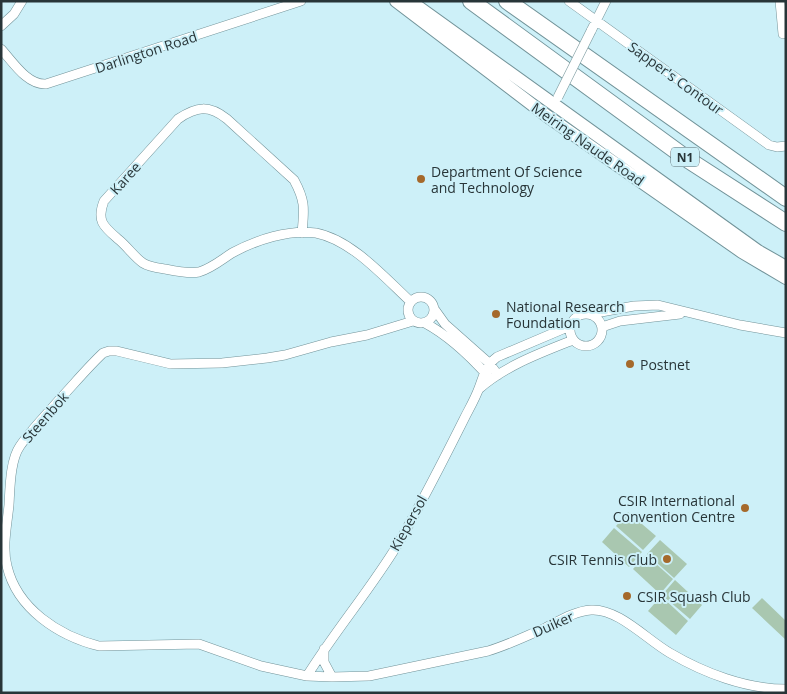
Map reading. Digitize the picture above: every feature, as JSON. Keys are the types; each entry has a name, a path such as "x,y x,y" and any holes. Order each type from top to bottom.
{"highway":[{"name":"N1","path":"471,1 690,161 786,223"},
{"name":"N1","path":"507,1 786,198"}],"street":[{"path":"1,26 14,14 22,1"},
{"name":"Darlington Road","path":"1,49 30,80 46,84 301,1"},
{"name":"Meiring Naude Road","path":"396,1 553,106 742,252 786,278"},
{"name":"Meiring Naude Road","path":"410,1 553,106 758,251 786,267"},
{"name":"Sapper's Contour","path":"569,1 769,144 776,147 786,146"},
{"path":"553,106 606,1"},
{"path":"780,1 783,34"},
{"name":"Karee","path":"302,233 304,205 301,193 294,180 227,119 218,112 202,108 190,111 178,119 104,201 101,210 103,225 142,263 150,266 176,271 197,272 214,266 232,253 264,238 284,234 316,233 345,245 362,257 411,302"},
{"path":"392,327 408,312 411,302 416,298 425,297 433,303 435,310 445,324 489,363 494,377"},
{"path":"590,314 598,319 602,327 601,334 598,341 592,345 581,346 573,340 570,333 570,326 574,319 579,316 590,314 634,306 658,305 685,313 772,332 786,333"},
{"path":"634,306 636,318"},
{"path":"425,324 432,318 435,310"},
{"path":"408,312 413,321 418,324 425,324 440,332 484,371 494,377"},
{"path":"602,327 636,318 685,313"},
{"path":"392,327 413,321"},
{"path":"478,389 489,363 498,357 570,326"},
{"name":"Steenbok","path":"306,676 261,666 199,644 99,646 58,631 28,606 16,590 7,565 5,550 10,488 15,457 19,447 44,418 100,356 108,351 117,351 171,364 222,363 285,355 392,327"},
{"path":"478,389 494,377 573,340"},
{"name":"Kiepersol","path":"306,676 354,610 398,544 478,389"},
{"name":"Duiker","path":"306,676 368,676 488,651 507,645 580,612 597,610 611,614 671,654 713,673 756,686 786,689"},
{"path":"324,649 324,662 332,677"}],"green space":[{"name":"CSIR Tennis Club","path":"628,512 656,536 643,550 616,526"},
{"name":"CSIR Tennis Club","path":"614,528 642,552 629,567 602,542"},
{"name":"CSIR Tennis Club","path":"660,540 687,564 674,578 647,554"},
{"name":"CSIR Tennis Club","path":"646,555 673,579 660,594 633,569"},
{"name":"CSIR Tennis Club","path":"675,580 702,605 690,619 662,595"},
{"name":"CSIR Tennis Club","path":"661,596 688,621 676,635 648,611"},
{"path":"762,598 786,621 786,640 752,608"}],"place":[{"name":"Department Of Science and Technology","path":"421,179"},
{"name":"National Research Foundation","path":"496,314"},
{"name":"Postnet","path":"630,364"},
{"name":"CSIR International Convention Centre","path":"745,508"},
{"name":"CSIR Tennis Club","path":"667,559"},
{"name":"CSIR Squash Club","path":"627,596"}]}
